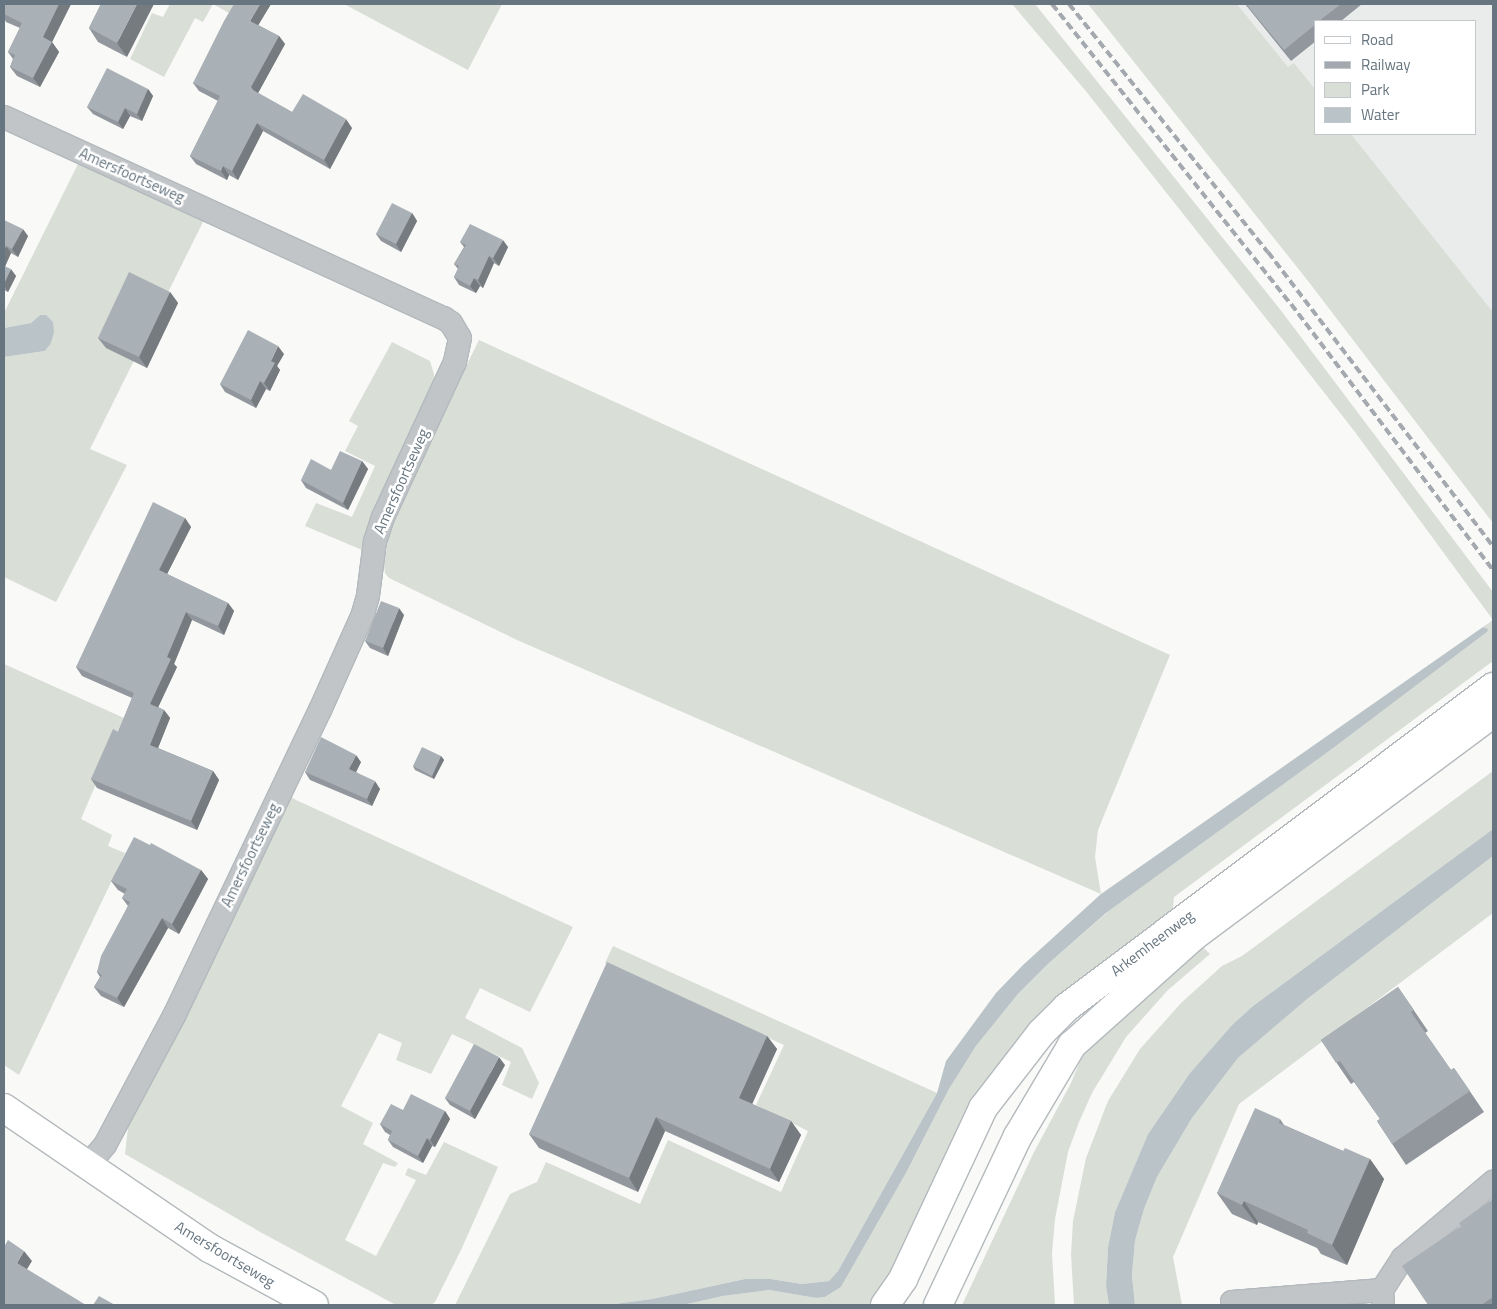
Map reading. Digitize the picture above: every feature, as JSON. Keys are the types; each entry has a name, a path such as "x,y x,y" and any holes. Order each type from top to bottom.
{"main road":[{"name":"Arkemheenweg","path":"885,1305 904,1279 983,1108 1041,1033 1067,1007 1493,686"},
{"name":"Arkemheenweg","path":"944,1300 1018,1136 1072,1045 1194,936 1493,713"},
{"name":"Amersfoortseweg","path":"4,1108 211,1249 314,1305"},
{"name":"Arkemheenweg","path":"901,1305 904,1279"}],"street":[{"name":"Amersfoortseweg","path":"4,117 444,318 451,323 460,338 455,362 383,518 375,541 368,596 320,710 175,1014 105,1146 88,1165"},
{"path":"1232,1305 1232,1302 1382,1297 1403,1258 1493,1182"}],"shaded area":[{"path":"1237,4 1493,4 1493,312 1352,135 1477,135 1477,20 1314,20 1314,88 1294,63 1288,67"}],"green space":[{"path":"170,4 213,4 203,22 195,18 164,77 130,59 152,13 163,17"},
{"path":"213,4 243,4 236,17"},
{"path":"344,4 502,4 468,70"},
{"path":"1012,4 1035,4 1279,308 1493,592 1493,620 1355,432 1085,90"},
{"path":"1088,4 1237,4 1288,67 1294,63 1314,88 1314,135 1352,135 1493,312 1493,523 1308,281"},
{"path":"78,164 205,218 90,449 127,465 56,602 4,577 4,357 45,351 46,315 40,315 31,323 4,328 4,313"},
{"path":"479,340 1170,655 1098,830 1095,857 1101,894 517,640 389,578 385,573 384,565 392,516"},
{"path":"392,342 430,361 434,374 433,393 367,552 305,526 316,503 352,517 375,466 345,451 358,426 349,421"},
{"path":"1493,620 1493,661 1174,897 1173,909 1170,914 1051,1012 877,1305 683,1305 723,1296 769,1290 816,1298 825,1297 841,1287 906,1173 949,1089 976,1046 1018,994 1049,963 1110,910 1332,749 1487,632 1487,629 1483,627"},
{"path":"4,664 124,718 81,819 112,835 108,846 125,853 19,1075 4,1065"},
{"path":"1493,771 1493,829 1253,1006 1232,1025 1190,1073 1148,1134 1115,1212 1108,1247 1106,1286 1109,1305 1074,1305 1071,1254 1073,1221 1086,1158 1108,1101 1140,1049 1181,1003 1222,966 1242,956"},
{"path":"287,794 296,800 573,927 530,1012 480,988 465,1018 522,1048 539,1083 532,1099 502,1085 511,1062 452,1034 431,1074 396,1060 402,1043 379,1033 341,1106 373,1123 363,1144 398,1163 395,1167 383,1163 345,1240 376,1256 416,1180 405,1175 408,1168 426,1175 444,1142 498,1167 461,1250 435,1302 431,1305 396,1305 262,1233 125,1154 129,1119"},
{"path":"1493,856 1493,913 1239,1104 1173,1257 1182,1305 1135,1305 1132,1275 1135,1241 1144,1209 1157,1177 1192,1118 1238,1058 1306,1000"},
{"path":"613,946 937,1093 838,1271 829,1281 802,1284 771,1279 745,1279 652,1299 607,1305 455,1305 510,1194 537,1182 546,1162 640,1204 668,1140 781,1192 808,1131 756,1105 784,1045 605,963"},
{"path":"1202,946 1210,954 1168,990 1126,1037 1092,1093 1079,1122 1068,1152 1055,1219 1052,1253 1055,1305 962,1305 1034,1152 1071,1083 1085,1049"}],"water":[{"path":"40,315 46,315 53,322 54,332 51,343 45,351 4,357 4,328 31,323"},
{"path":"1483,627 1488,629 1487,632 1332,749 1106,913 1049,963 1018,994 976,1046 949,1089 906,1173 841,1287 825,1297 816,1298 769,1290 723,1296 683,1305 607,1305 652,1299 745,1279 771,1279 802,1284 829,1281 838,1271 937,1093 946,1061 996,993 1023,965 1101,894"},
{"path":"1493,829 1493,856 1306,1000 1238,1058 1192,1118 1157,1177 1144,1209 1135,1241 1132,1275 1135,1305 1109,1305 1106,1286 1108,1247 1115,1212 1148,1134 1190,1073 1232,1025 1253,1006"}],"building":[{"path":"4,4 59,4 43,37 52,42 33,78 10,67 15,55 8,52 22,23 4,14"},
{"path":"101,4 137,4 117,43 89,28"},
{"path":"234,4 260,4 250,21 279,36 251,87 253,90 292,112 303,94 346,119 324,160 257,123 232,171 223,166 221,171 190,156 220,96 193,83"},
{"path":"1246,4 1341,4 1320,20 1314,20 1314,26 1284,50"},
{"path":"107,68 148,89 137,114 125,108 118,122 87,107"},
{"path":"392,203 412,213 396,244 376,234"},
{"path":"4,220 23,229 12,249 6,246 4,251"},
{"path":"470,224 503,240 493,258 489,256 478,280 474,278 470,286 454,277 459,266 454,264 466,245 460,242"},
{"path":"4,266 11,269 4,284"},
{"path":"129,272 170,292 139,357 98,338"},
{"path":"248,330 278,346 271,361 275,363 264,383 260,381 251,400 220,384"},
{"path":"340,451 362,461 343,503 301,480 311,459 331,470"},
{"path":"153,502 185,518 159,570 228,603 218,626 186,612 167,657 171,659 150,704 164,710 150,745 213,771 191,821 91,779 113,729 118,732 134,693 76,667"},
{"path":"381,601 399,608 383,648 365,641"},
{"path":"321,737 356,755 349,769 375,781 367,799 305,772"},
{"path":"422,747 441,756 432,776 413,766"},
{"path":"134,837 150,845 151,843 201,870 172,924 162,918 117,998 94,987 102,975 97,972 101,956 130,902 122,898 127,889 111,881"},
{"path":"607,962 767,1036 739,1098 791,1121 770,1169 656,1117 629,1178 529,1134"},
{"path":"1398,987 1414,1010 1411,1012 1451,1070 1454,1068 1470,1091 1392,1144 1377,1121 1380,1119 1340,1061 1336,1063 1321,1040"},
{"path":"474,1044 499,1057 470,1111 445,1098"},
{"path":"411,1094 445,1111 430,1140 427,1138 418,1156 388,1140 392,1131 380,1124 391,1104 403,1110"},
{"path":"1255,1108 1280,1119 1279,1123 1343,1151 1345,1148 1370,1159 1332,1245 1307,1233 1308,1230 1244,1201 1242,1205 1217,1193"},
{"path":"1493,1199 1493,1297 1481,1305 1428,1305 1402,1266 1461,1226 1459,1223"},
{"path":"8,1240 24,1251 17,1263 86,1305 4,1305 4,1247"},
{"path":"99,1296 115,1305 93,1305"}],"railway":[{"path":"1052,4 1291,304 1493,570"},
{"path":"1069,4 1268,252 1493,546"}]}
